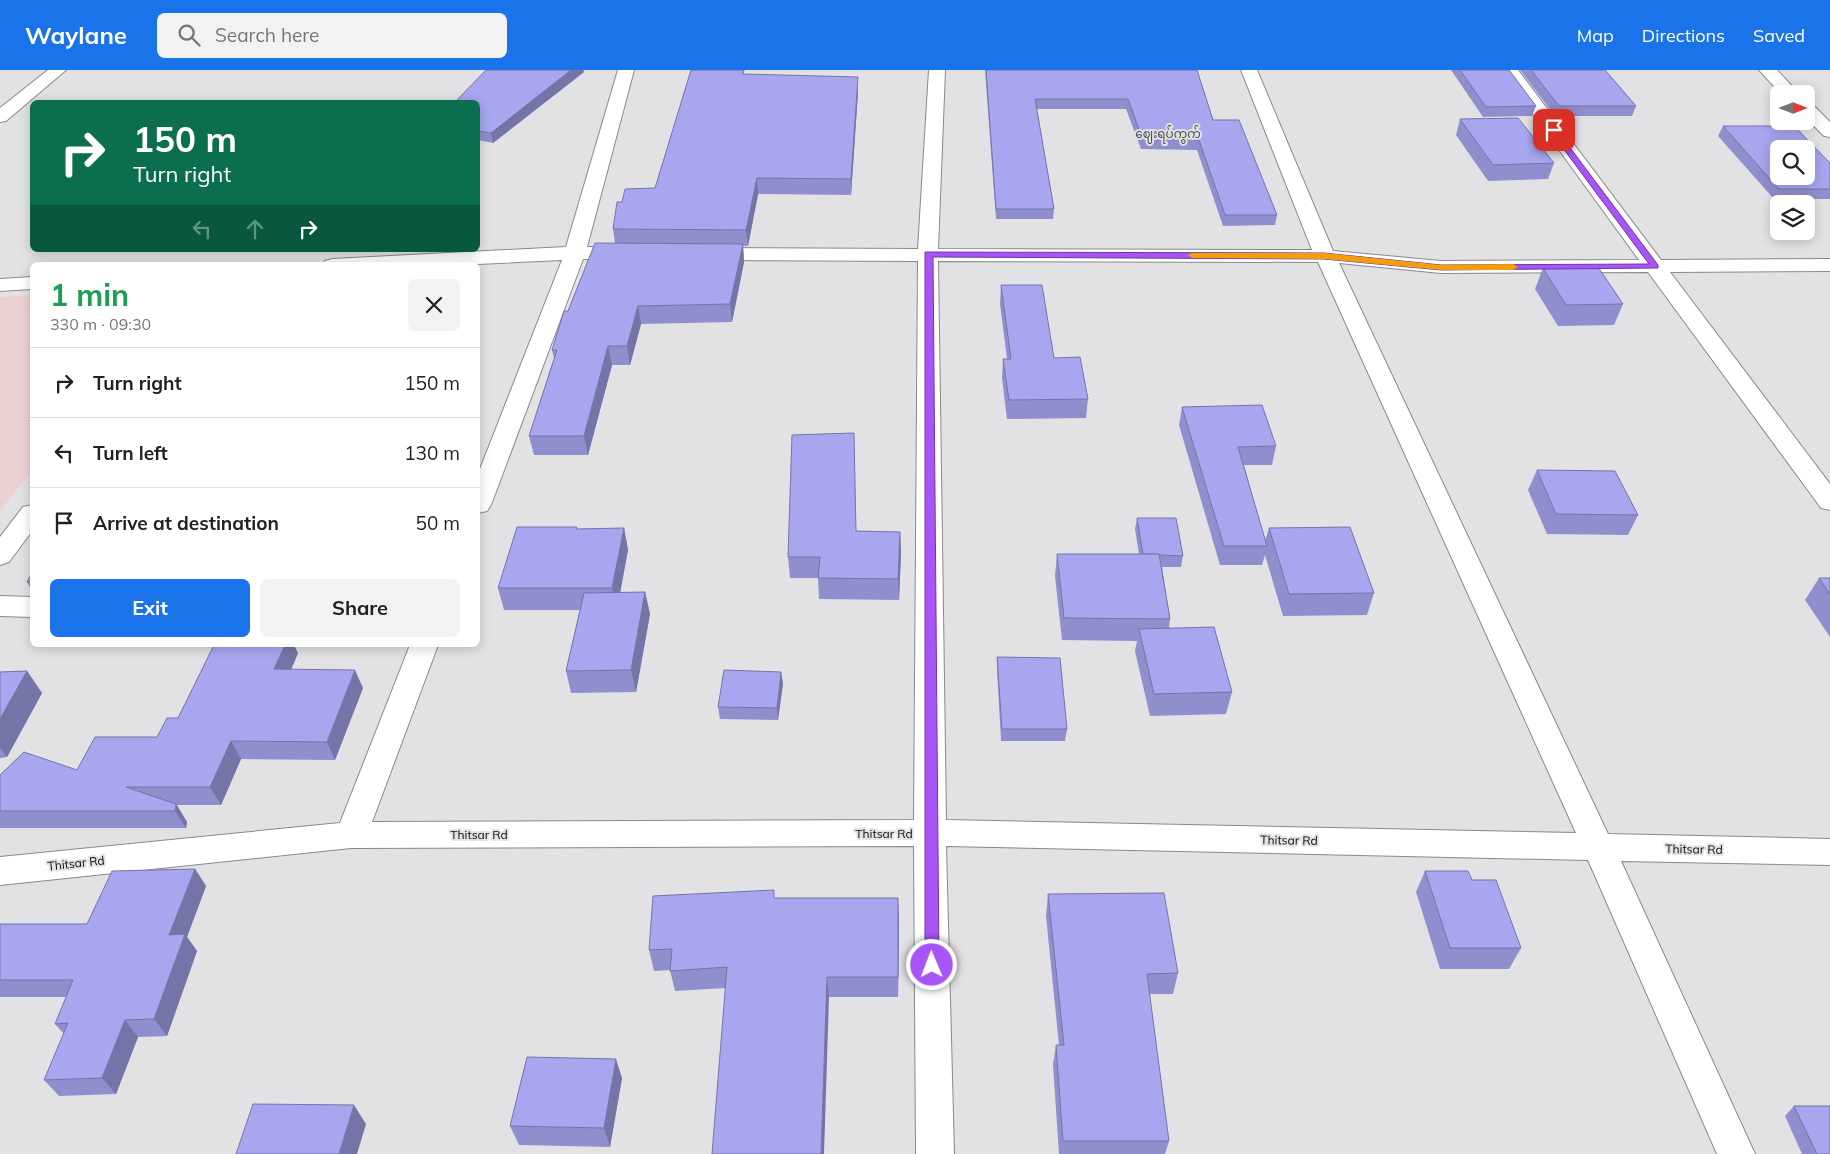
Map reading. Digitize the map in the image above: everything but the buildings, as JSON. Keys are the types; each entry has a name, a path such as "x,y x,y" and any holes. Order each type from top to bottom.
{"street":[{"path":"0,117 58,70"},
{"path":"480,500 575,253 626,70"},
{"path":"934,1154 930,833 928,254 937,70"},
{"path":"1250,70 1324,256 1598,846 1736,1154"},
{"path":"1508,70 1830,502"},
{"path":"1767,70 1782,85"},
{"path":"1815,117 1830,132"},
{"path":"393,262 575,253 643,253"},
{"path":"692,254 1324,256 1441,267 1830,265"},
{"path":"0,286 30,283"},
{"path":"0,556 30,516"},
{"path":"0,606 30,607"},
{"path":"351,835 423,647"},
{"name":"Thitsar Rd","path":"0,871 351,835 930,833 1830,852"}],"shaded area":[{"path":"30,295 30,473 0,511 0,297"}],"slow traffic":[{"path":"1192,255 1324,256 1441,267 1513,267"}],"district":[{"name":"ဈေးရပ်ကွက်","path":"1168,133"}],"route":[{"path":"932,965 928,254 1324,256 1441,267 1655,267 1554,130"}]}
